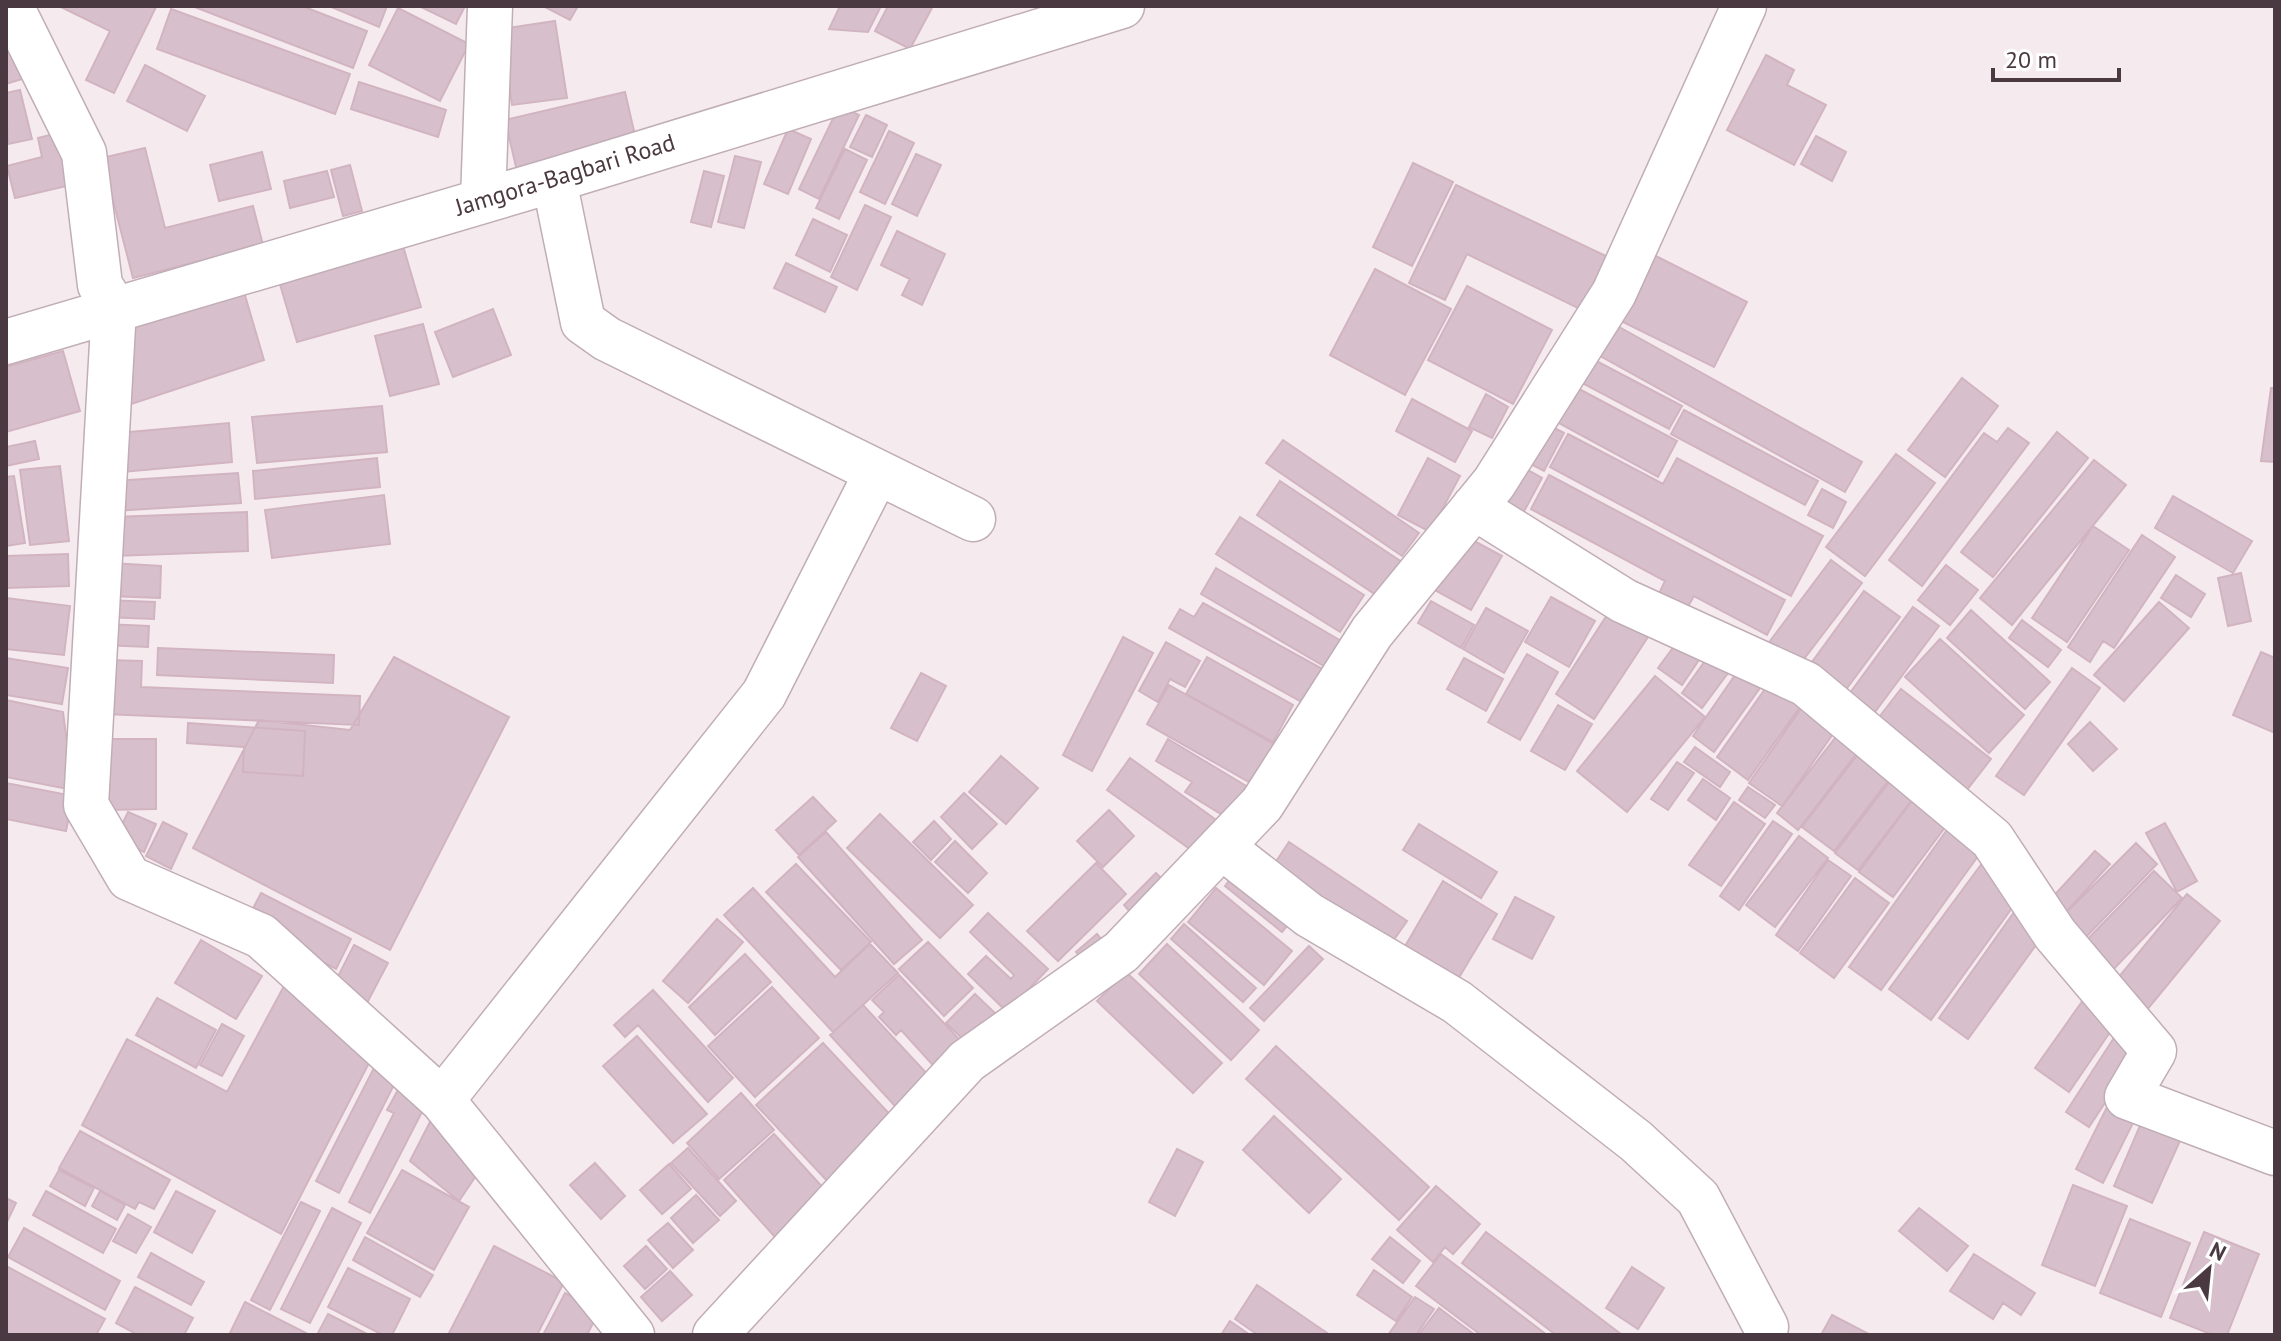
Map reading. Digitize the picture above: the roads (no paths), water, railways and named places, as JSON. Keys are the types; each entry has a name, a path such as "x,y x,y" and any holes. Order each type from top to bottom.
{"street":[{"path":"11,6 84,153 100,285 114,308 86,805 129,878 261,936 442,1100 632,1335"},
{"path":"483,200 490,6"},
{"name":"Jamgora-Bagbari Road","path":"6,342 554,180 1122,6"},
{"path":"715,1335 967,1061 1121,952 1262,804 1372,632 1494,483 1614,293 1744,6"},
{"path":"554,180 583,322 607,339 973,519"},
{"path":"442,1100 764,694 877,472"},
{"path":"1474,507 1624,601 1793,678 1818,694 1992,839 2055,934 2154,1051 2127,1097 2275,1153"},
{"path":"1222,847 1309,915 1457,1002 1636,1141 1698,1198 1766,1327"}]}
